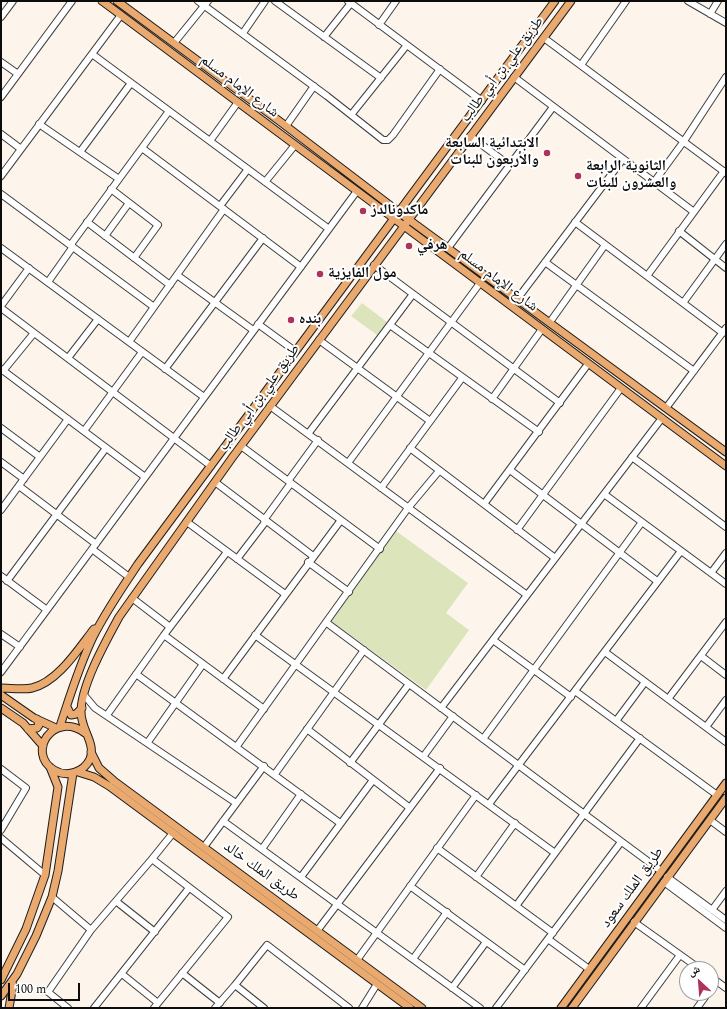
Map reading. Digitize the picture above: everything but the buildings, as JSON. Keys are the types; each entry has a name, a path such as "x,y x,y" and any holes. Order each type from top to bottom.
{"main road":[{"name":"شارع الإمام مسلم","path":"102,1 726,466"},
{"name":"شارع الإمام مسلم","path":"117,1 286,126 408,219 518,298 726,452"},
{"name":"طريق علي بن أبي طالب","path":"58,727 67,707 84,658 106,613 129,577 555,1"},
{"name":"طريق علي بن أبي طالب","path":"85,733 82,708 84,696 105,643 132,598 270,406 571,1"},
{"path":"1,688 32,688 43,684 67,664 106,613"},
{"path":"1,695 37,719 58,727 69,726 78,728 89,738 91,752 84,767 75,772 61,773 50,767"},
{"path":"67,707 71,715 76,714 82,708"},
{"path":"1,708 28,728 43,746"},
{"path":"28,728 37,728 39,725 37,719"},
{"path":"1,980 14,957 45,875 58,787 43,754 43,746 46,739 58,727"},
{"name":"طريق الملك خالد","path":"91,752 99,768 422,1008"},
{"path":"94,777 93,771 99,768"},
{"path":"1,999 17,974 36,936 52,897 75,772"},
{"name":"طريق الملك خالد","path":"75,772 94,777 410,1008"},
{"name":"طريق الملك سعود","path":"561,1008 726,783"},
{"name":"طريق الملك سعود","path":"572,1008 726,798"},
{"path":"1,971 14,957"},
{"path":"9,1008 10,996 17,974"}],"street":[{"path":"1,17 13,1"},
{"path":"1,97 72,1"},
{"path":"198,1 206,3 242,33 314,86 383,140 388,140 440,70"},
{"path":"242,33 265,1"},
{"path":"275,1 381,78"},
{"path":"379,25 396,1"},
{"path":"581,65 626,1"},
{"path":"688,1 726,23"},
{"path":"710,14 718,1"},
{"path":"324,37 349,2 482,101"},
{"path":"174,43 206,3"},
{"path":"1,176 121,15"},
{"path":"544,38 725,172 679,231 647,276"},
{"path":"351,115 407,45"},
{"path":"92,54 329,229"},
{"path":"1,62 18,74"},
{"path":"654,182 684,141 726,77"},
{"path":"514,78 694,212"},
{"path":"80,152 131,82"},
{"path":"286,126 314,86"},
{"path":"210,141 238,102"},
{"path":"448,248 553,106"},
{"path":"48,282 72,248 72,243 169,111"},
{"path":"39,124 119,179"},
{"path":"1,134 22,148"},
{"path":"470,136 509,165"},
{"path":"266,182 295,145"},
{"path":"142,148 301,266"},
{"path":"518,298 623,158"},
{"path":"129,342 177,275 248,169"},
{"path":"111,189 158,225 134,258"},
{"path":"1,672 357,191"},
{"path":"1,194 154,307"},
{"path":"105,236 129,203"},
{"path":"87,222 170,284"},
{"path":"575,222 682,303 724,330 666,408"},
{"path":"679,231 726,268"},
{"path":"165,369 263,238"},
{"path":"682,303 726,244"},
{"path":"550,322 605,245"},
{"path":"1,248 204,397"},
{"path":"546,262 694,371"},
{"path":"374,265 560,403"},
{"path":"28,268 1,307 211,466"},
{"path":"177,275 253,330"},
{"path":"348,463 480,283"},
{"path":"308,434 413,294"},
{"path":"68,358 98,319"},
{"path":"258,324 295,352"},
{"path":"390,325 538,432"},
{"path":"492,399 542,329"},
{"path":"34,333 2,370 145,477"},
{"path":"319,340 397,396 430,422"},
{"path":"84,431 142,352"},
{"path":"484,504 588,364"},
{"path":"381,488 462,378"},
{"path":"517,530 621,388"},
{"path":"270,406 527,595"},
{"path":"441,708 662,418"},
{"path":"1,510 68,419"},
{"path":"1,428 40,457"},
{"path":"237,559 265,521 318,440"},
{"path":"241,446 380,549"},
{"path":"7,581 106,448"},
{"path":"410,448 555,558"},
{"path":"632,457 726,527"},
{"path":"1,462 24,479"},
{"path":"510,470 542,496 657,582"},
{"path":"237,746 327,623 408,508 439,471"},
{"path":"215,482 313,556"},
{"path":"19,486 56,515 129,577"},
{"path":"604,494 726,584"},
{"path":"223,679 340,520"},
{"path":"187,522 285,594"},
{"path":"484,739 642,522"},
{"path":"489,804 681,551"},
{"path":"107,715 164,635 227,552"},
{"path":"711,573 726,553"},
{"path":"308,562 349,592"},
{"path":"1,576 47,610"},
{"path":"132,598 170,627"},
{"path":"668,699 726,622"},
{"path":"327,623 661,871"},
{"path":"1,634 20,647"},
{"path":"164,635 264,709"},
{"path":"255,635 555,852"},
{"path":"493,640 571,697"},
{"path":"275,774 364,650"},
{"path":"605,652 726,742"},
{"path":"701,656 726,675"},
{"path":"148,742 203,664"},
{"path":"136,674 237,746 340,823"},
{"path":"616,721 645,682"},
{"path":"350,763 409,684"},
{"path":"575,691 717,795"},
{"path":"84,696 95,708 148,742 236,803"},
{"path":"706,727 726,700"},
{"path":"423,757 453,716"},
{"path":"307,730 410,808"},
{"path":"516,906 640,738"},
{"path":"204,847 264,766"},
{"path":"318,930 440,768"},
{"path":"1,769 26,788 1,830"},
{"path":"301,877 373,780"},
{"path":"262,849 301,794"},
{"path":"357,960 476,795"},
{"path":"710,820 726,832"},
{"path":"223,821 480,1008"},
{"path":"476,877 515,823"},
{"path":"68,1008 48,992 91,930 152,859 172,833"},
{"path":"1,838 45,875"},
{"path":"496,1008 621,842"},
{"path":"437,848 553,933"},
{"path":"122,974 156,1006 228,917 152,859"},
{"path":"665,880 726,920"},
{"path":"665,880 726,928"},
{"path":"410,886 525,970"},
{"path":"94,1008 189,888"},
{"path":"712,910 726,891"},
{"path":"52,897 91,930"},
{"path":"116,902 155,932"},
{"path":"412,959 447,912"},
{"path":"634,922 689,961"},
{"path":"548,939 589,969"},
{"path":"452,988 486,942"},
{"path":"182,973 218,1005 267,945 349,1008"},
{"path":"641,1008 680,955"},
{"path":"362,1008 377,984"},
{"path":"235,985 264,1008"}],"green space":[{"path":"362,303 387,322 377,335 351,316"},
{"path":"396,531 468,583 446,613 469,630 426,690 331,621"}],"place":[{"name":"الابتدائية السابعة والأربعون للبنات","path":"547,153"},
{"name":"الثانوية الرابعة والعشرون للبنات","path":"578,176"},
{"name":"ماكدونالدز","path":"363,211"},
{"name":"هرفي","path":"409,246"},
{"name":"مول الفايزية","path":"320,274"},
{"name":"بنده","path":"291,320"}]}
